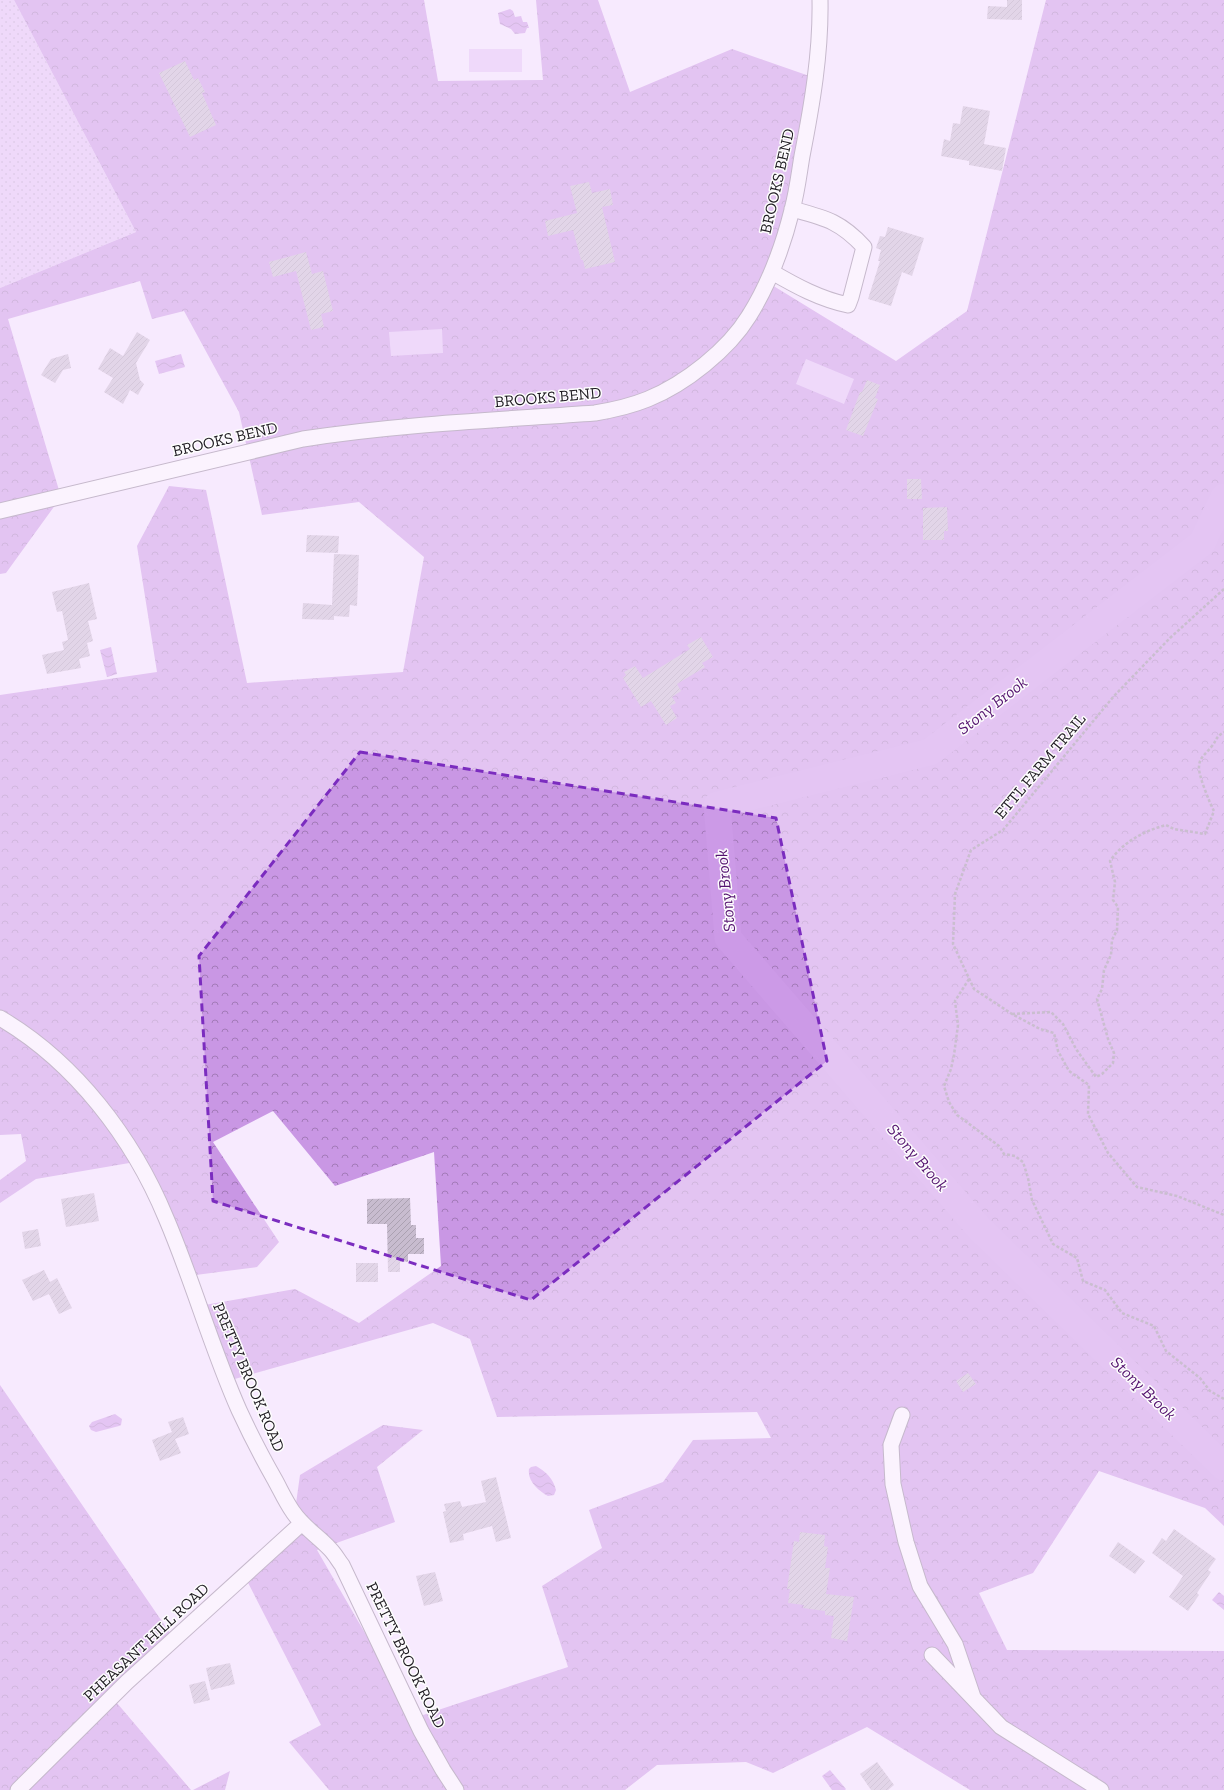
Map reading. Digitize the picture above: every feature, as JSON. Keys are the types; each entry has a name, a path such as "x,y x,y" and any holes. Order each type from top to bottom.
{"street":[{"name":"BROOKS BEND","path":"0,512 310,438 353,431 403,426 595,413 624,407 648,399 674,386 695,371 731,340 749,317 772,272 792,210 815,80 820,0"},
{"path":"772,272 794,285 825,299 848,305 851,297 864,247 850,232 828,219 792,210"},
{"name":"PRETTY BROOK ROAD","path":"0,1018 23,1031 60,1063 82,1085 107,1115 130,1148 150,1182 166,1218 217,1355 239,1410 262,1458 287,1502 302,1524 330,1549 342,1565 422,1731 443,1770 456,1790"},
{"path":"902,1415 890,1445 893,1484 906,1542 920,1586 955,1644 973,1697"},
{"name":"PHEASANT HILL ROAD","path":"18,1790 127,1682 302,1524"},
{"path":"932,1655 1001,1727 1100,1790"}],"path":[{"name":"ETTL FARM TRAIL","path":"1224,589 1170,638 1114,696 1003,830 971,850 955,894 953,944 974,989 1012,1014 1040,1029 1054,1033 1058,1051 1069,1071 1089,1085 1088,1114 1108,1153 1137,1187 1177,1196 1224,1215"},
{"path":"1012,1014 1051,1012 1063,1024 1076,1049 1096,1077 1102,1074 1113,1063 1114,1053 1108,1039 1097,999 1102,989 1104,970 1111,955 1112,940 1117,930 1118,907 1113,900 1115,882 1110,861 1116,852 1129,841 1153,828 1166,825 1174,830 1206,834 1214,811 1208,801 1205,788 1200,779 1198,766 1204,753 1212,746 1216,737 1224,732"},
{"path":"969,978 956,1001 958,1025 954,1055 951,1069 944,1086 949,1102 958,1115 999,1146 1004,1154 1015,1156 1023,1162 1032,1200 1045,1229 1053,1244 1077,1258 1084,1281 1105,1290 1122,1313 1154,1326 1166,1352 1200,1378 1210,1391 1224,1399"}],"highlighted area":[{"path":"360,752 776,818 827,1061 531,1300 213,1201 199,956"}],"shaded area":[{"path":"0,0 14,0 136,232 0,288"},
{"path":"469,49 522,49 522,72 469,72"},
{"path":"442,329 443,353 391,356 389,332"},
{"path":"806,359 854,379 844,404 796,384"}],"green space":[{"path":"14,0 424,0 438,81 543,80 536,0 598,0 630,92 732,49 818,79 767,282 896,361 967,311 1046,0 1224,0 1224,1526 1205,1508 1099,1471 1033,1573 979,1593 1007,1650 1224,1651 1224,1790 970,1790 867,1727 773,1773 746,1762 657,1765 625,1790 329,1790 289,1742 321,1725 243,1573 293,1525 300,1475 383,1425 423,1430 377,1467 395,1522 317,1550 414,1718 568,1667 542,1586 602,1548 589,1510 663,1482 693,1440 771,1438 757,1412 497,1417 470,1339 433,1323 224,1382 199,1306 295,1289 359,1323 441,1266 434,1152 335,1186 273,1111 213,1142 279,1242 257,1267 188,1276 141,1161 36,1179 0,1203 0,1180 26,1161 21,1134 0,1135 0,695 157,672 137,546 169,486 206,490 247,683 403,672 424,557 359,502 262,515 239,412 184,311 152,319 140,281 8,319 61,497 6,573 0,574 0,288 136,232"},
{"path":"0,1385 172,1636 111,1696 191,1790 0,1790"},
{"path":"230,1771 225,1790 193,1790"}],"water":[{"path":"510,9 513,11 515,17 521,16 523,22 527,22 529,28 527,28 525,33 515,34 511,29 500,24 498,13"},
{"path":"181,354 185,367 159,374 155,361"},
{"path":"111,647 117,674 107,677 100,650"},
{"path":"115,1414 122,1419 121,1425 96,1432 91,1430 89,1426 92,1422"},
{"path":"536,1466 546,1473 551,1479 556,1490 554,1495 548,1496 534,1485 530,1478 529,1469"},
{"path":"1219,1592 1224,1596 1224,1610 1212,1600"},
{"path":"830,1770 846,1789 845,1790 832,1790 822,1776"}],"building":[{"path":"1007,0 1022,0 1022,20 987,19 988,6 1007,7"},
{"path":"185,61 194,80 198,78 205,92 202,93 216,125 190,137 159,73"},
{"path":"963,106 990,111 984,144 1006,148 1002,171 969,165 969,161 941,156 944,139 950,141 953,123 960,124"},
{"path":"589,182 592,193 610,189 613,205 602,207 615,262 585,269 573,230 548,236 545,221 577,213 570,186"},
{"path":"888,227 924,238 912,276 902,272 891,306 868,299 880,261 878,261 881,250 876,248 880,236 885,237"},
{"path":"306,252 312,274 323,271 333,311 321,314 324,327 311,330 296,271 273,277 269,262"},
{"path":"137,332 150,340 136,363 140,380 144,384 138,395 130,390 123,404 104,392 113,378 98,369 110,348 123,356"},
{"path":"68,354 71,368 63,370 55,383 41,375 51,359"},
{"path":"867,380 880,385 875,398 878,399 863,436 846,430 860,392 862,392"},
{"path":"907,479 921,479 922,499 907,499"},
{"path":"947,507 948,531 944,531 944,540 923,540 923,508"},
{"path":"307,535 339,536 338,553 306,552"},
{"path":"334,554 359,555 357,606 350,605 349,617 334,616 334,620 302,619 303,603 332,605"},
{"path":"89,583 97,619 88,621 93,641 87,643 90,656 79,659 81,668 47,674 42,655 64,650 62,642 68,640 62,611 57,612 52,592"},
{"path":"701,637 713,657 702,663 705,667 677,684 681,691 672,697 676,703 670,706 677,718 666,725 651,701 641,707 623,678 626,675 624,672 635,666 643,678 690,649 687,645"},
{"path":"94,1193 99,1221 66,1227 61,1199"},
{"path":"410,1198 411,1225 416,1225 416,1238 424,1238 424,1254 408,1254 408,1262 400,1262 400,1272 388,1272 387,1224 367,1224 367,1199"},
{"path":"38,1229 41,1246 25,1249 22,1232"},
{"path":"356,1263 378,1263 378,1282 356,1282"},
{"path":"44,1270 50,1282 57,1278 72,1308 59,1314 49,1294 33,1301 22,1280"},
{"path":"968,1373 976,1384 963,1392 956,1381"},
{"path":"183,1417 189,1434 175,1439 181,1453 160,1461 152,1440 172,1432 168,1422"},
{"path":"496,1477 511,1538 496,1542 492,1526 463,1534 464,1540 450,1543 443,1512 446,1511 444,1504 460,1501 462,1507 486,1502 481,1481"},
{"path":"1174,1529 1216,1559 1208,1570 1211,1572 1197,1593 1199,1595 1188,1611 1169,1597 1183,1576 1152,1553 1162,1538 1166,1541"},
{"path":"800,1532 825,1535 824,1546 828,1547 825,1568 830,1568 826,1594 854,1597 847,1641 831,1638 834,1616 825,1615 825,1611 803,1608 804,1605 788,1603 790,1589 787,1589 794,1541 799,1542"},
{"path":"1118,1542 1145,1561 1135,1574 1109,1556"},
{"path":"435,1572 443,1601 424,1606 416,1576"},
{"path":"230,1663 235,1684 211,1690 206,1668"},
{"path":"205,1681 210,1700 194,1704 189,1685"},
{"path":"877,1762 894,1785 888,1790 871,1790 860,1774"}],"waterway":[{"name":"Stony Brook","path":"1224,497 1202,543 930,752 717,805 728,938 979,1228 1224,1467"}]}
